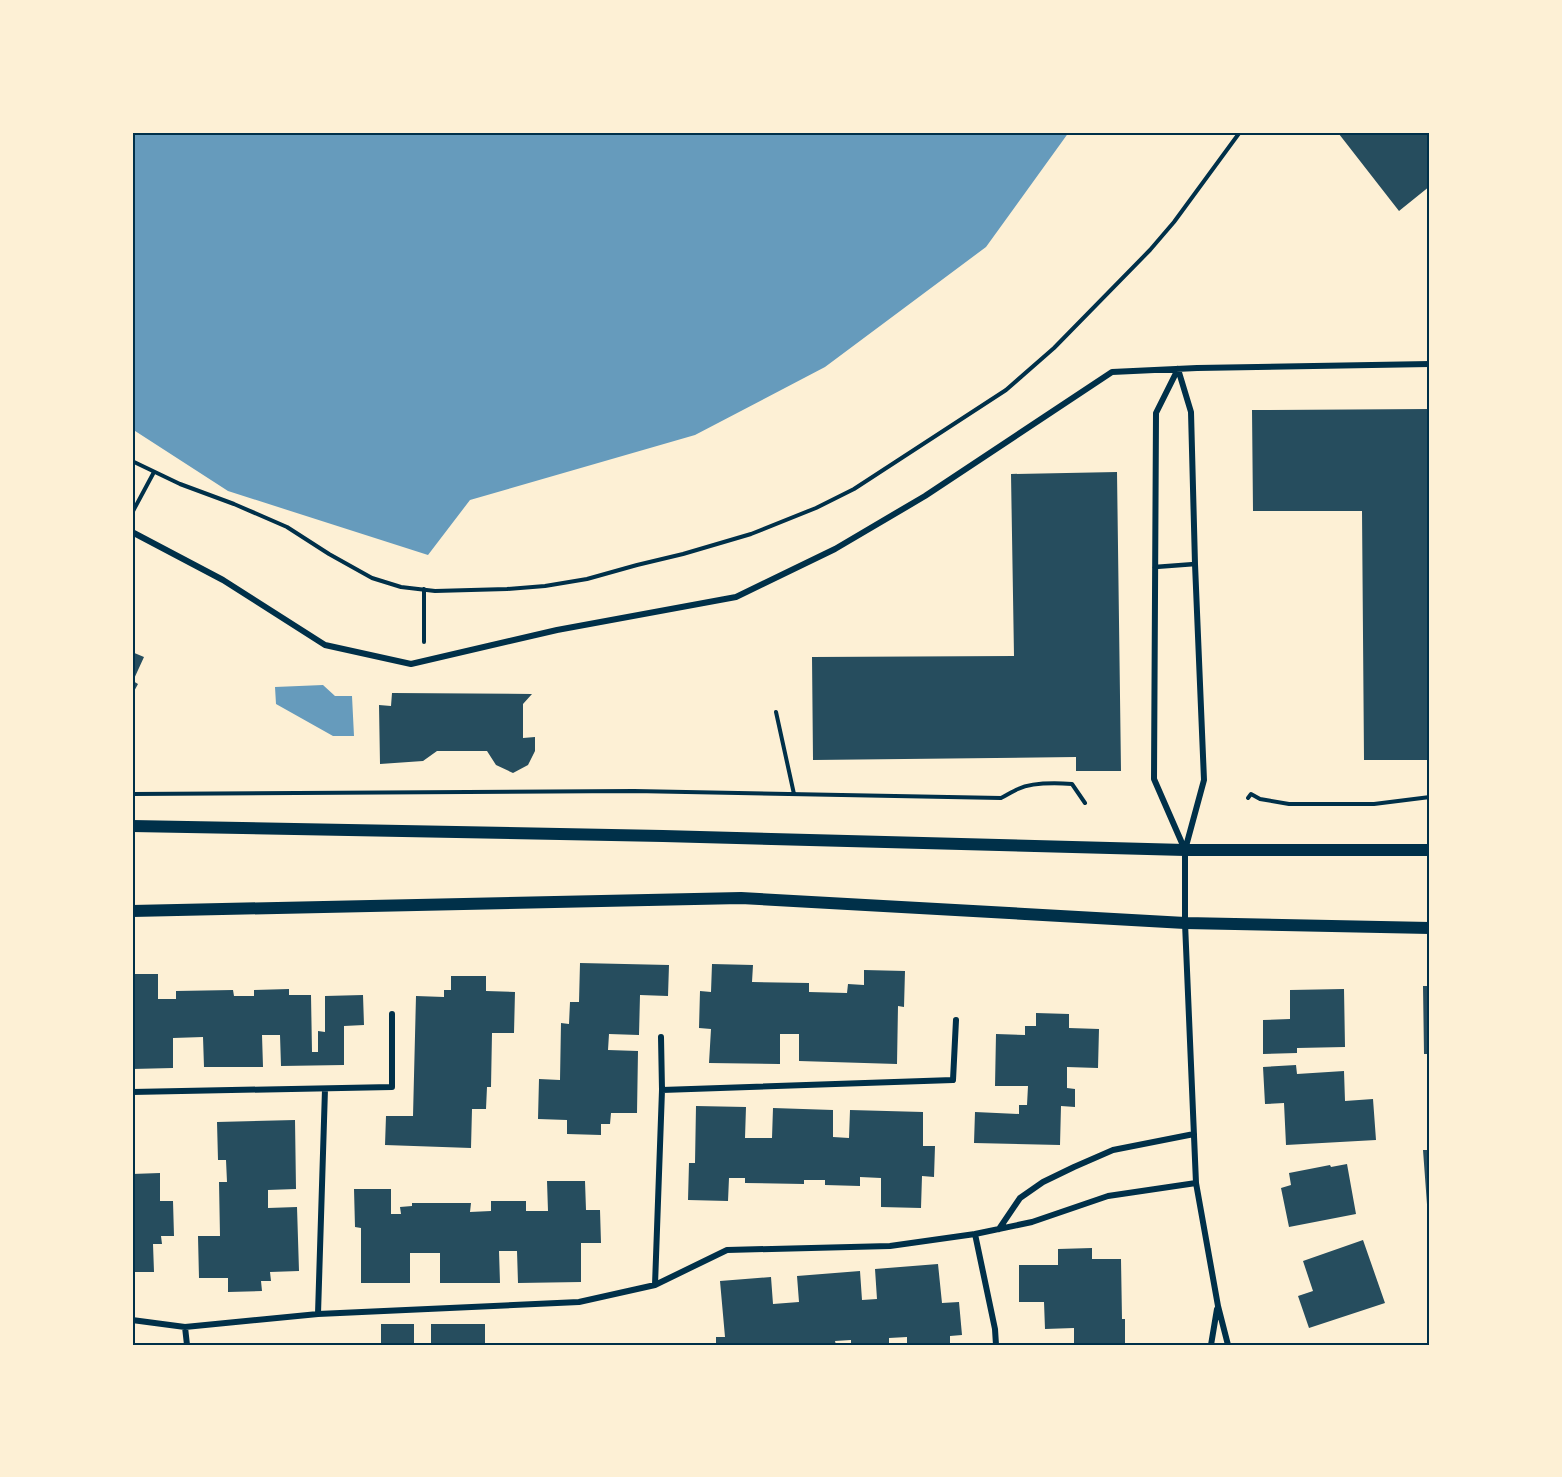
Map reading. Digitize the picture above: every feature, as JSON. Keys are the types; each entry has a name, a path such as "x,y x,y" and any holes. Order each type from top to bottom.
{"main road":[{"path":"132,826 663,836 1185,850 1430,850"},
{"path":"132,911 741,897 1185,923 1430,928"}],"street":[{"path":"132,532 224,580 325,645 411,664 557,630 736,597 836,549 925,496 1112,372 1430,364"},
{"path":"1178,369 1191,412 1204,780 1185,850 1185,923 1196,1183 1218,1306 1228,1345"},
{"path":"1178,369 1156,413 1154,779 1185,850"},
{"path":"132,1092 393,1088 392,1014"},
{"path":"662,1090 953,1080 956,1020"},
{"path":"655,1285 662,1090 661,1037"},
{"path":"318,1314 325,1089"},
{"path":"999,1229 1020,1198 1043,1182 1113,1150 1194,1134"},
{"path":"132,1320 185,1327 318,1314 579,1302 655,1285 727,1250 890,1245 975,1234 1032,1221 1108,1196 1196,1183"},
{"path":"975,1234 995,1329 996,1345"},
{"path":"1211,1345 1218,1306"},
{"path":"185,1327 188,1345"}],"lane":[{"path":"1155,567 1195,564"}],"path":[{"path":"132,461 180,484 287,527 372,578 402,587 435,591 545,586 587,579 751,534 816,508 854,489 1006,390 1054,348 1174,222 1240,132"},
{"path":"132,513 154,472"},
{"path":"424,589 424,619"},
{"path":"776,712 794,794"},
{"path":"132,794 634,791 1001,798 1020,788 1044,784 1072,784 1085,803"},
{"path":"1248,798 1251,794 1260,800 1310,805 1374,804 1430,797"}],"water":[{"path":"132,132 1069,132 986,247 825,367 695,435 470,500 428,555 228,491 132,429"},
{"path":"323,685 335,696 352,696 354,736 333,736 276,704 275,687"}],"building":[{"path":"1342,132 1430,132 1430,186 1399,211 1339,134"},
{"path":"1430,409 1430,760 1364,760 1362,511 1253,511 1252,410"},
{"path":"1117,472 1121,771 1076,771 1076,757 813,760 812,657 1014,656 1011,474"},
{"path":"132,652 144,657 133,681 138,684 132,695"},
{"path":"392,693 532,694 523,704 523,738 535,737 535,751 528,765 513,773 496,765 487,751 437,751 423,761 380,764 379,705 391,706"},
{"path":"580,963 669,965 668,996 640,995 639,1035 609,1034 608,1050 638,1051 637,1113 611,1113 610,1124 601,1124 601,1135 567,1134 567,1120 538,1119 539,1079 560,1080 561,1023 569,1024 570,1002 579,1002"},
{"path":"712,964 753,965 752,982 809,983 809,992 847,993 848,984 864,985 864,970 905,971 904,1007 898,1006 897,1064 799,1061 799,1034 780,1034 780,1064 709,1063 711,1029 699,1028 700,991 711,992"},
{"path":"132,974 158,974 158,999 176,999 176,991 233,990 234,996 254,996 254,990 289,989 289,995 311,995 312,1052 318,1052 318,1031 325,1032 325,996 363,995 364,1025 344,1026 344,1065 281,1066 280,1035 262,1035 263,1067 204,1067 203,1037 173,1038 173,1068 132,1069"},
{"path":"451,976 486,976 486,991 515,992 514,1033 492,1033 491,1087 487,1087 486,1109 472,1109 471,1148 385,1145 386,1116 413,1116 416,996 444,997 444,990 451,990"},
{"path":"1423,986 1430,986 1430,1054 1424,1054"},
{"path":"1344,989 1345,1047 1297,1048 1297,1053 1263,1054 1263,1020 1290,1019 1290,990"},
{"path":"1036,1013 1069,1014 1069,1028 1099,1029 1098,1068 1067,1067 1067,1088 1075,1089 1075,1107 1061,1106 1060,1145 974,1143 975,1112 1019,1114 1019,1105 1027,1105 1028,1086 995,1086 996,1034 1025,1035 1025,1026 1036,1026"},
{"path":"1296,1065 1297,1074 1344,1071 1345,1101 1373,1099 1376,1140 1286,1145 1284,1103 1265,1104 1263,1067"},
{"path":"696,1106 746,1107 745,1138 772,1138 773,1108 833,1110 833,1137 849,1138 850,1110 923,1112 923,1146 935,1146 934,1177 922,1176 921,1208 881,1207 881,1178 860,1177 860,1186 825,1185 825,1180 804,1180 804,1184 745,1183 745,1178 729,1178 728,1201 688,1200 689,1163 695,1163"},
{"path":"295,1120 296,1189 268,1190 268,1208 297,1207 299,1271 270,1272 271,1281 261,1281 262,1291 228,1292 228,1278 199,1278 198,1236 220,1236 219,1182 227,1182 226,1160 218,1160 217,1122"},
{"path":"1423,1150 1430,1150 1430,1218 1428,1218"},
{"path":"1347,1164 1356,1214 1289,1227 1281,1188 1291,1185 1289,1173"},
{"path":"160,1173 160,1201 173,1201 174,1236 161,1236 162,1244 153,1244 154,1272 132,1272 132,1174"},
{"path":"547,1181 585,1181 586,1210 600,1210 601,1243 581,1243 581,1282 518,1283 517,1251 499,1251 500,1283 440,1283 440,1253 410,1253 410,1283 361,1283 361,1228 355,1227 354,1189 391,1189 391,1214 401,1214 400,1207 412,1206 412,1203 471,1203 470,1212 491,1211 491,1201 526,1201 526,1211 548,1211"},
{"path":"1363,1240 1385,1303 1309,1328 1298,1296 1313,1291 1303,1261"},
{"path":"1092,1248 1092,1259 1121,1259 1125,1345 1074,1345 1074,1328 1045,1329 1044,1302 1019,1302 1019,1265 1058,1265 1058,1249"},
{"path":"938,1264 942,1303 959,1302 962,1335 950,1336 950,1345 907,1345 907,1337 889,1338 889,1345 851,1345 851,1340 835,1341 836,1345 716,1345 716,1337 725,1337 720,1281 771,1277 773,1304 799,1302 797,1276 860,1271 862,1300 877,1299 875,1269"},
{"path":"381,1324 414,1324 414,1345 381,1345"},
{"path":"431,1324 485,1324 485,1345 431,1345"}]}
